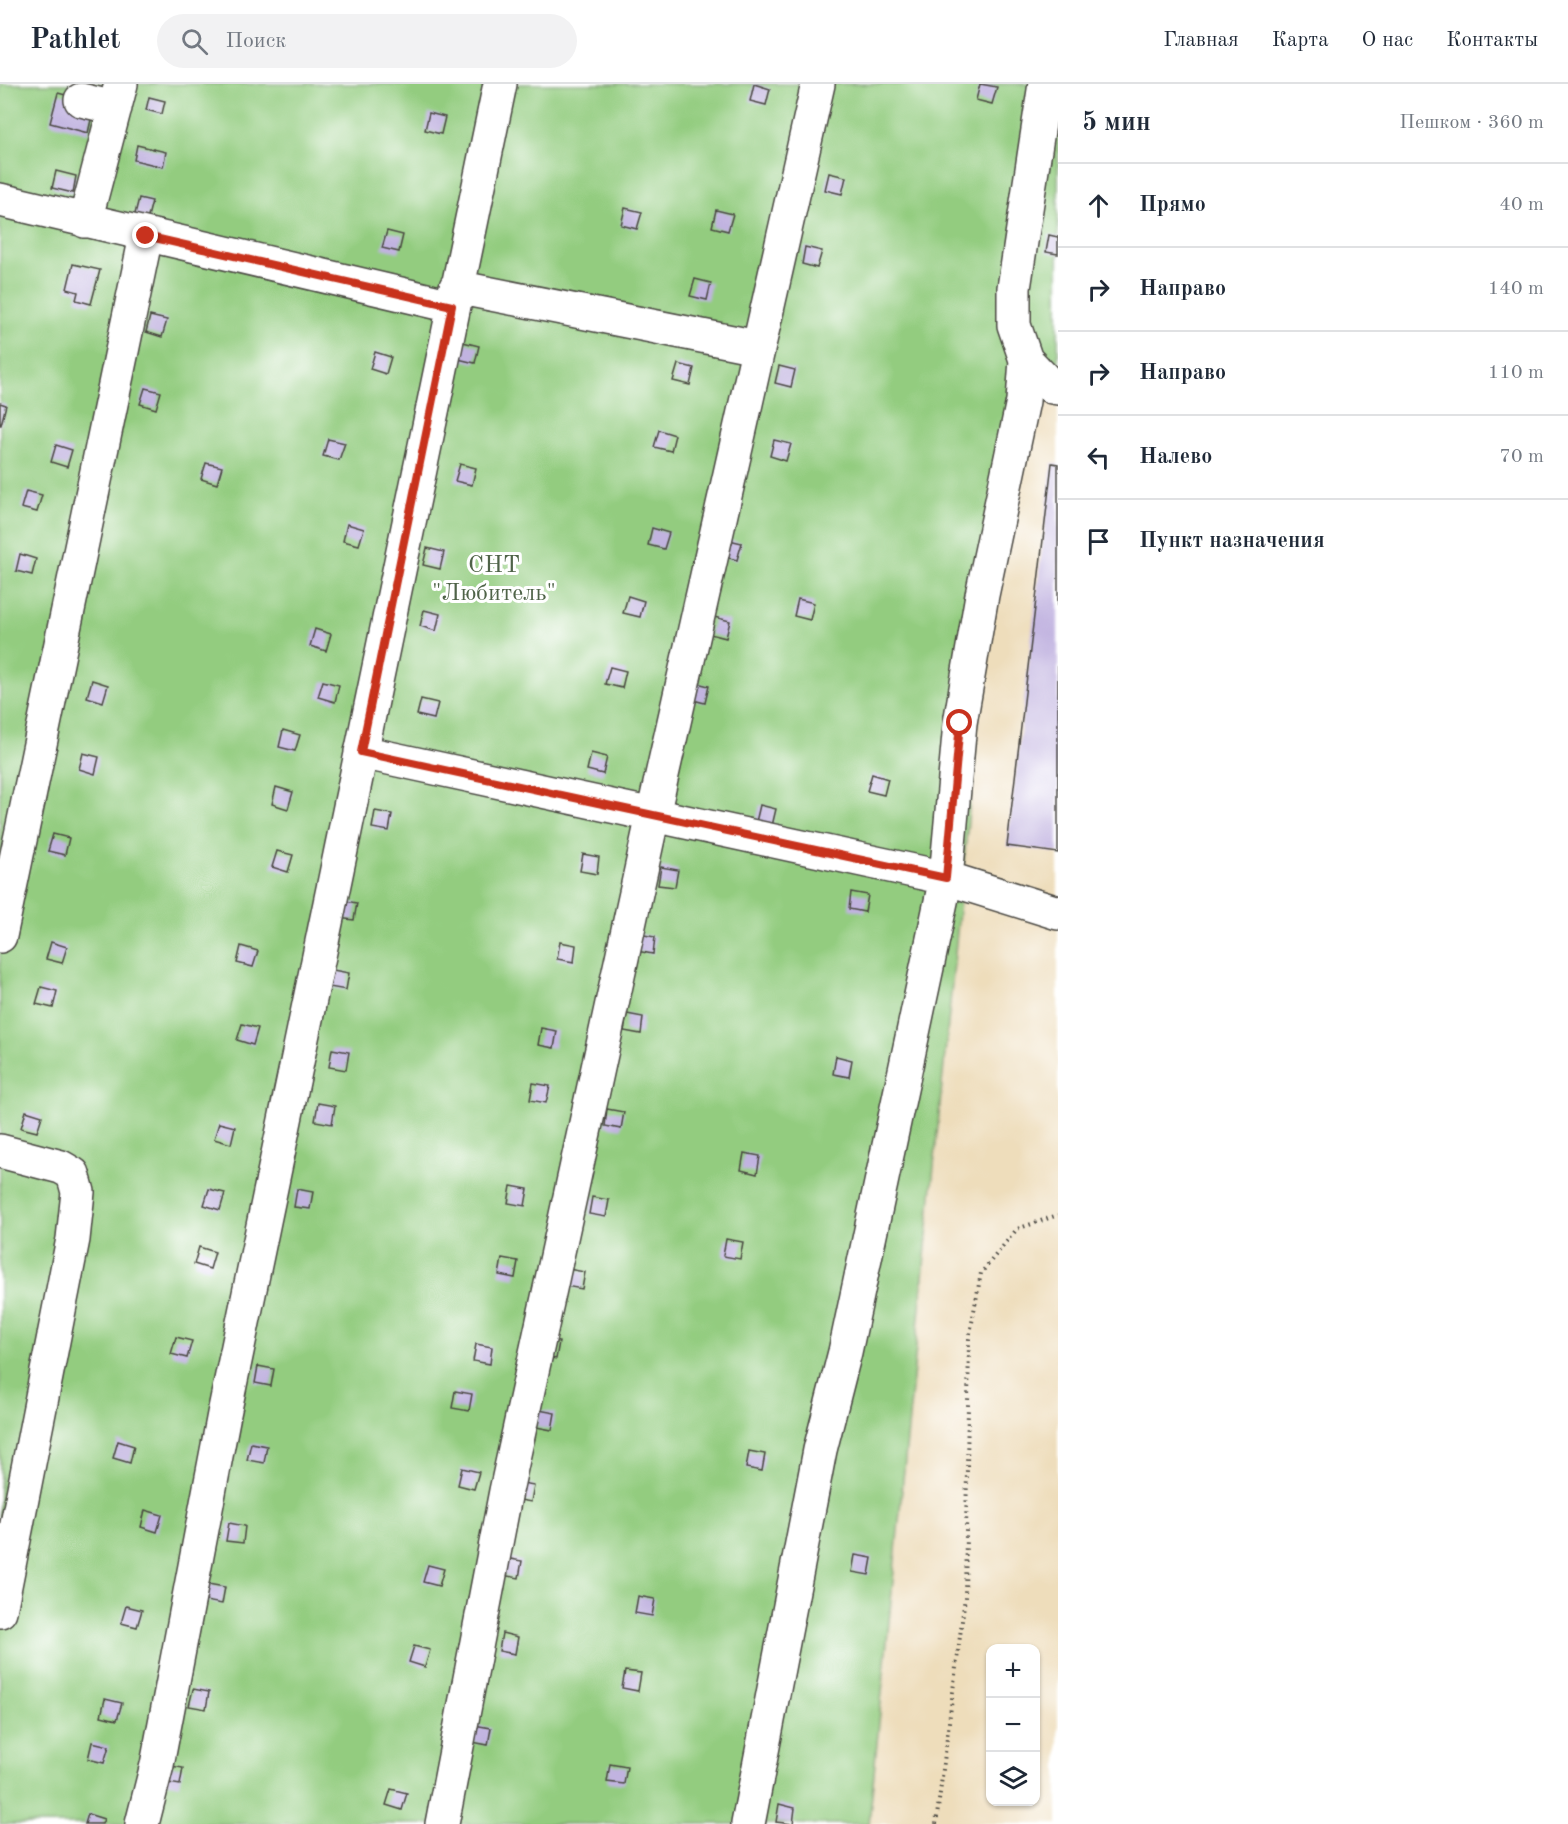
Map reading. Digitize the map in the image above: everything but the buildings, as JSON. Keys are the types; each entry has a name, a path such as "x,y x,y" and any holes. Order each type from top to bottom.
{"street":[{"path":"142,1824 157,1765 224,1414 500,84"},
{"path":"442,1824 506,1491 653,815 818,84"},
{"path":"748,1824 820,1450 848,1340 946,878 960,723 982,594 1023,401 1026,360 1014,325 1014,288 1045,84"},
{"path":"81,100 118,96 85,221"},
{"path":"0,200 146,236 454,297 757,347"},
{"path":"0,936 146,236"},
{"path":"1026,360 1053,387 1058,388"},
{"path":"361,752 946,878 1058,913"},
{"path":"0,1151 61,1167 73,1174 78,1192 73,1239 0,1611"}],"path":[{"path":"936,1824 965,1597 969,1340 981,1273 1017,1229 1058,1215"}],"green space":[{"name":"СНТ \"Любитель\"","path":"0,84 1058,84 1058,373 1013,365 869,1824 0,1824"}],"route":[{"path":"146,236 452,306 361,752 946,878 960,723"}]}
